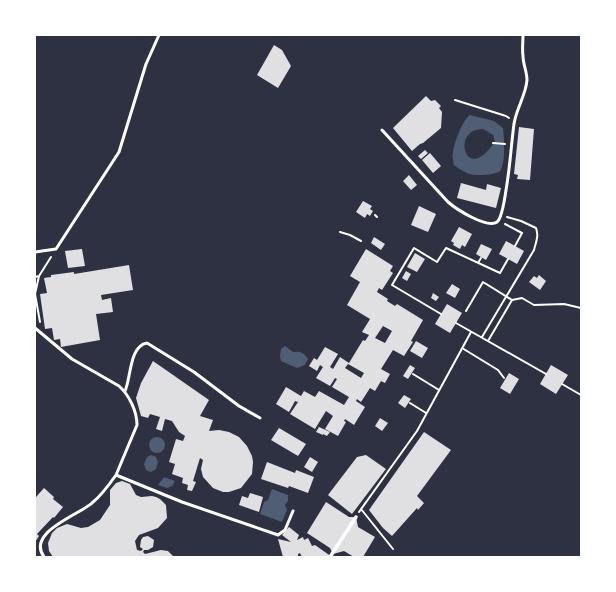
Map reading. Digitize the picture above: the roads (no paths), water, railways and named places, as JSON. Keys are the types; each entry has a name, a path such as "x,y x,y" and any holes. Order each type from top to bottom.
{"street":[{"path":"330,557 356,517"}],"lane":[{"path":"35,252 56,249 119,152 146,64 159,35"},
{"path":"382,130 438,193 456,209 491,224 496,223 499,220 509,174 514,122 526,85 526,73 522,55 524,35"},
{"path":"35,328 72,359 125,391 130,399 137,419 137,425 116,475 92,504 59,523 46,533 40,547 41,553 44,557"},
{"path":"125,391 135,354 141,346 147,343 194,372 236,404 260,418"},
{"path":"116,475 182,502 278,534 285,530 293,511"}],"water":[{"path":"470,115 494,121 503,128 504,150 503,162 500,171 485,175 473,175 464,172 454,165 453,155 455,143 467,117","holes":["483,129 493,135 495,141 485,154 477,159 470,157 466,152 464,145 467,137 473,131"]},
{"path":"285,346 293,352 300,352 305,355 308,359 305,365 297,368 281,361 281,349"},
{"path":"157,437 163,439 165,445 163,451 157,453 151,451 149,445 151,439"},
{"path":"151,455 156,457 158,462 156,469 151,472 146,470 144,464 147,457"},
{"path":"164,477 175,481 172,486 167,488 158,485"},
{"path":"272,489 288,495 288,501 285,505 287,510 282,522 260,514 264,502 268,500"}]}
